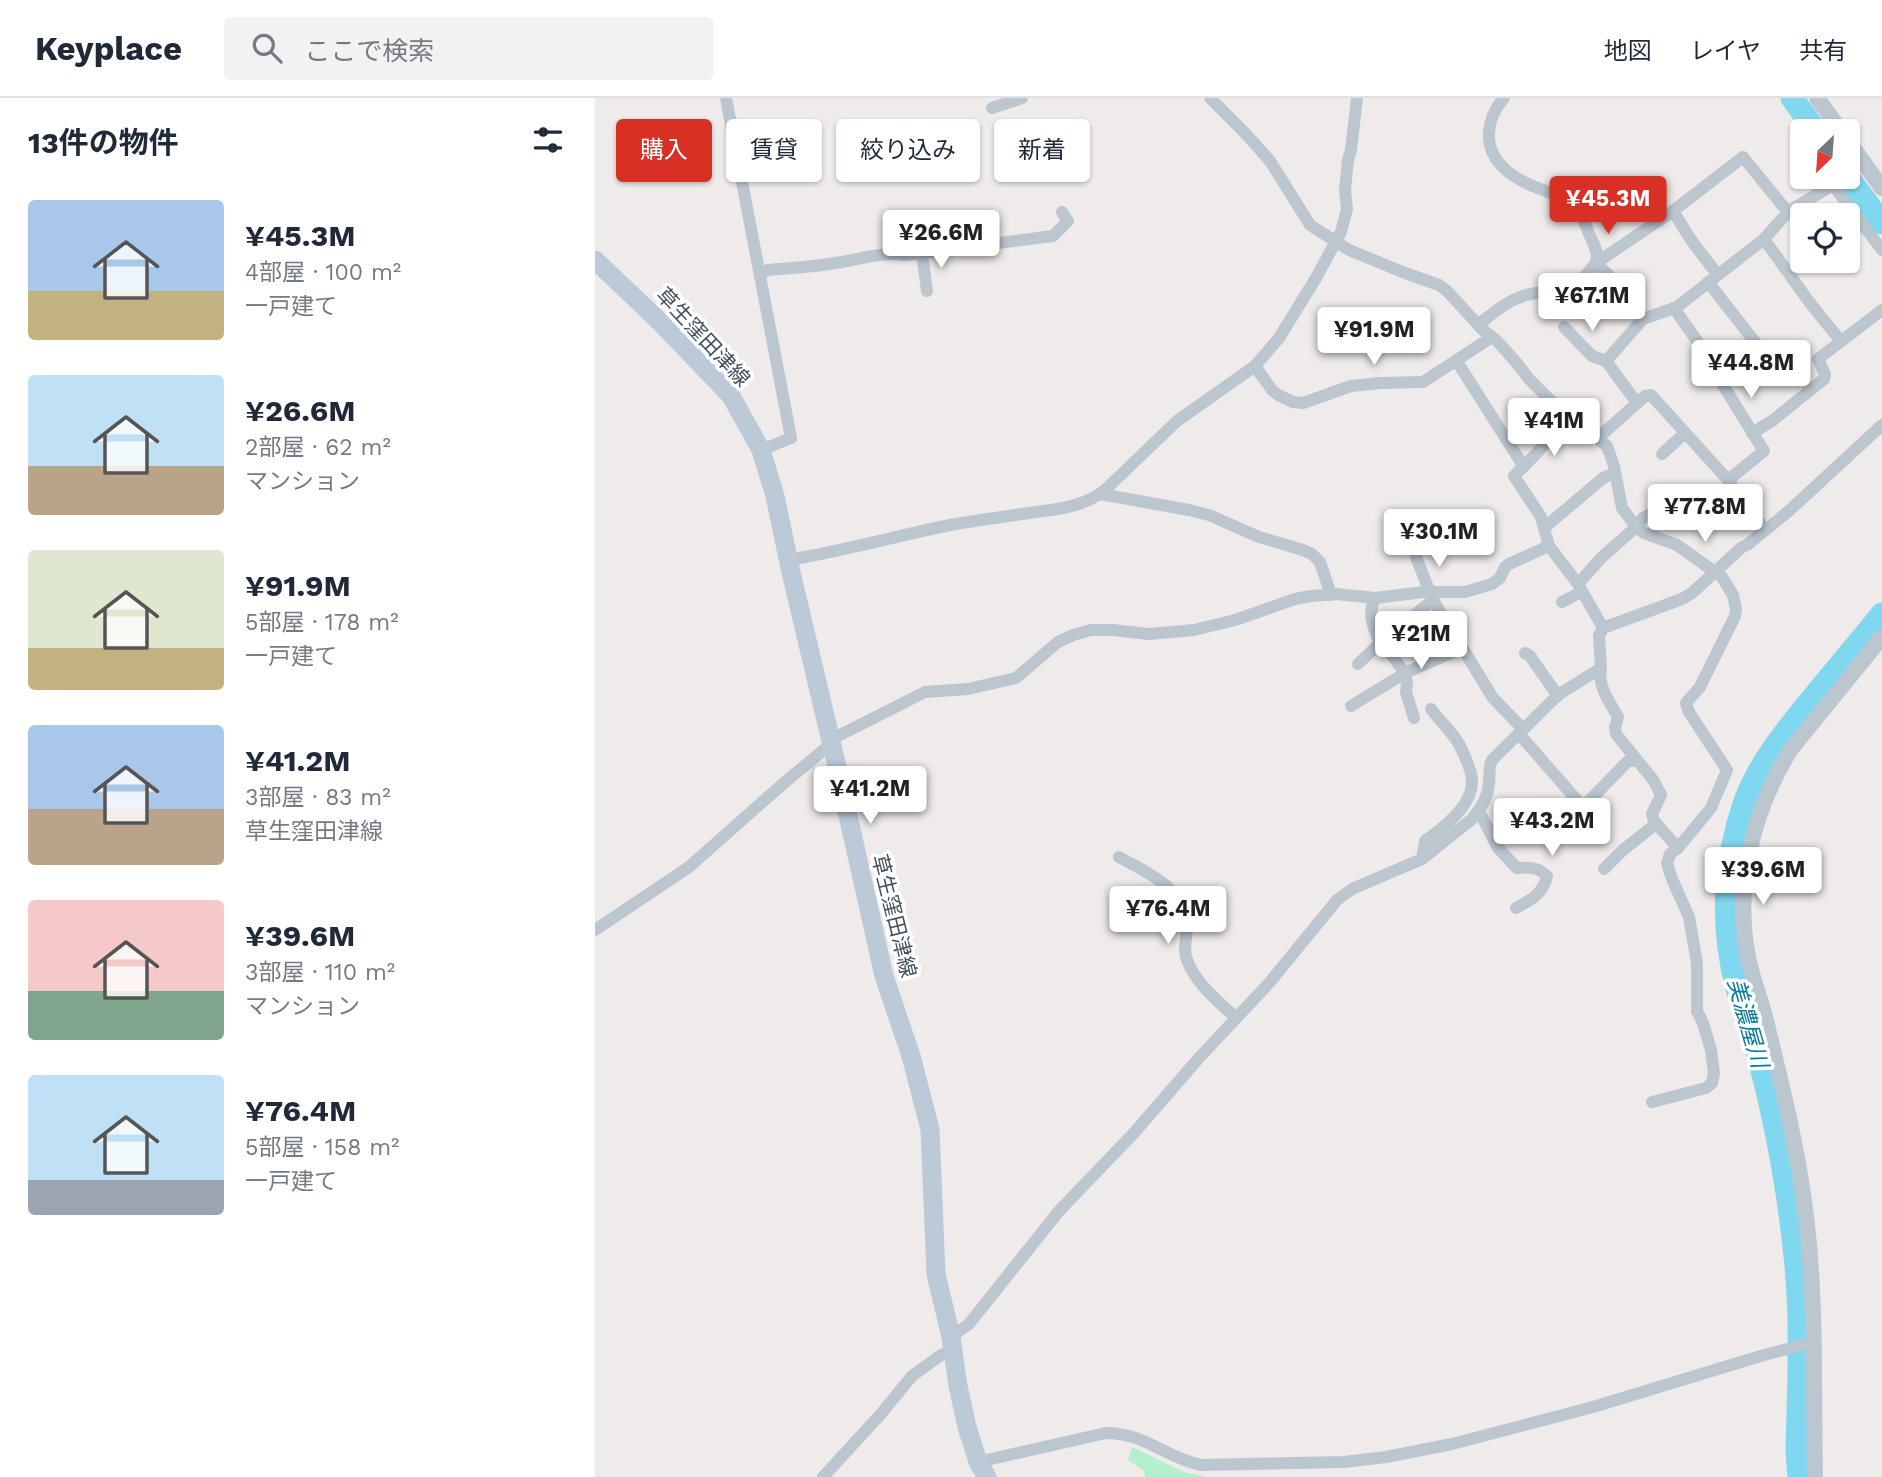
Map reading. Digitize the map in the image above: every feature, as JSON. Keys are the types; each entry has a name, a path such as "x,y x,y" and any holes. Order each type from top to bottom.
{"main road":[{"name":"草生窪田津線","path":"595,260 658,320 731,396 761,450 775,496 884,976 911,1056 930,1129 936,1274 971,1444 983,1469"}],"street":[{"path":"726,98 791,438 761,450"},
{"path":"992,108 1022,98"},
{"path":"1210,98 1270,161 1310,225 1336,243 1439,285 1516,362 1535,386 1607,446 1614,466 1622,508 1636,527 1644,533 1677,545 1716,572 1733,595 1735,616 1700,687 1686,703 1689,712 1727,770 1711,808 1670,854 1667,863 1689,917 1697,963 1697,1010 1711,1050 1714,1073 1712,1083 1706,1088 1652,1102"},
{"path":"788,560 957,524 1062,509 1079,505 1100,494 1177,421 1255,366 1279,338 1336,243 1347,209 1345,190 1357,98"},
{"path":"1817,98 1832,119"},
{"path":"1500,99 1489,128 1493,156 1520,181 1563,197 1575,206 1597,254 1596,263"},
{"path":"1478,325 1505,303 1526,295 1567,292 1596,263 1673,211 1743,157 1789,211"},
{"path":"1860,158 1882,188"},
{"path":"1606,361 1643,319 1674,308 1764,239 1789,211 1833,185 1882,250"},
{"path":"1673,211 1713,278 1773,365"},
{"path":"760,275 768,270 1053,236 1068,221 1062,212"},
{"path":"1764,239 1840,340"},
{"path":"922,253 927,291"},
{"path":"1596,263 1616,282 1643,319"},
{"path":"1674,308 1711,360 1713,369 1763,451 1728,480"},
{"path":"1752,433 1772,421 1824,379 1825,374 1818,359 1882,310"},
{"path":"1564,327 1592,356 1606,361 1637,403"},
{"path":"1255,366 1278,395 1303,403 1351,386 1423,382 1492,337"},
{"path":"1456,360 1524,467"},
{"path":"1598,438 1645,396 1651,395 1728,480 1765,530"},
{"path":"1569,415 1514,476 1541,517 1549,546 1603,628"},
{"path":"1678,848 1656,824 1652,814 1661,795 1654,781 1616,734 1618,717 1608,699 1600,673 1599,636 1603,628 1692,593 1742,547 1790,510 1882,425"},
{"path":"1662,454 1685,433"},
{"path":"1544,528 1603,478 1615,473"},
{"path":"1100,494 1209,515 1259,537 1303,550 1320,562 1331,595"},
{"path":"1562,602 1579,588 1601,558 1643,518 1660,509"},
{"path":"595,930 689,867 830,742 925,692 968,688 1016,678 1058,642 1091,630 1149,634 1194,630 1235,620 1295,599 1331,595 1375,598 1424,592 1432,596 1480,590 1500,578 1509,564 1549,546"},
{"path":"1416,557 1432,596 1493,698 1583,807 1628,761 1637,761"},
{"path":"1358,664 1432,596"},
{"path":"1375,598 1370,608 1371,618 1382,641 1405,673 1406,692 1414,718"},
{"path":"1815,1477 1810,1252 1793,1135 1769,1030 1748,955 1745,905 1747,860 1761,808 1780,766 1882,638"},
{"path":"1351,706 1405,673 1462,648"},
{"path":"1525,653 1531,656 1558,696"},
{"path":"823,1477 912,1376 952,1344 1067,1202 1133,1134 1270,982 1337,900 1343,894 1422,859 1479,811 1486,795 1488,769 1492,760 1558,696 1601,668"},
{"path":"1422,859 1425,841 1463,806 1472,785 1472,778 1459,744 1431,709"},
{"path":"1479,811 1498,848 1517,868 1540,869 1547,876 1540,894 1516,908"},
{"path":"1604,869 1656,824"},
{"path":"1119,857 1160,880 1183,906 1187,924 1184,953 1188,964 1201,984 1236,1018"},
{"path":"983,1469 1084,1436 1107,1433 1122,1433 1142,1438 1185,1461 1201,1465 1344,1462 1386,1457 1452,1444 1593,1407 1810,1343"}],"green space":[{"path":"1132,1447 1184,1472 1207,1477 1145,1477 1144,1471 1128,1460"}],"waterway":[{"name":"美濃屋川","path":"1792,98 1807,119"},
{"name":"美濃屋川","path":"1857,189 1882,223"},
{"name":"美濃屋川","path":"1799,1477 1799,1313 1794,1243 1771,1109 1732,965 1727,917 1729,870 1738,824 1758,772 1775,745 1882,614"}]}
